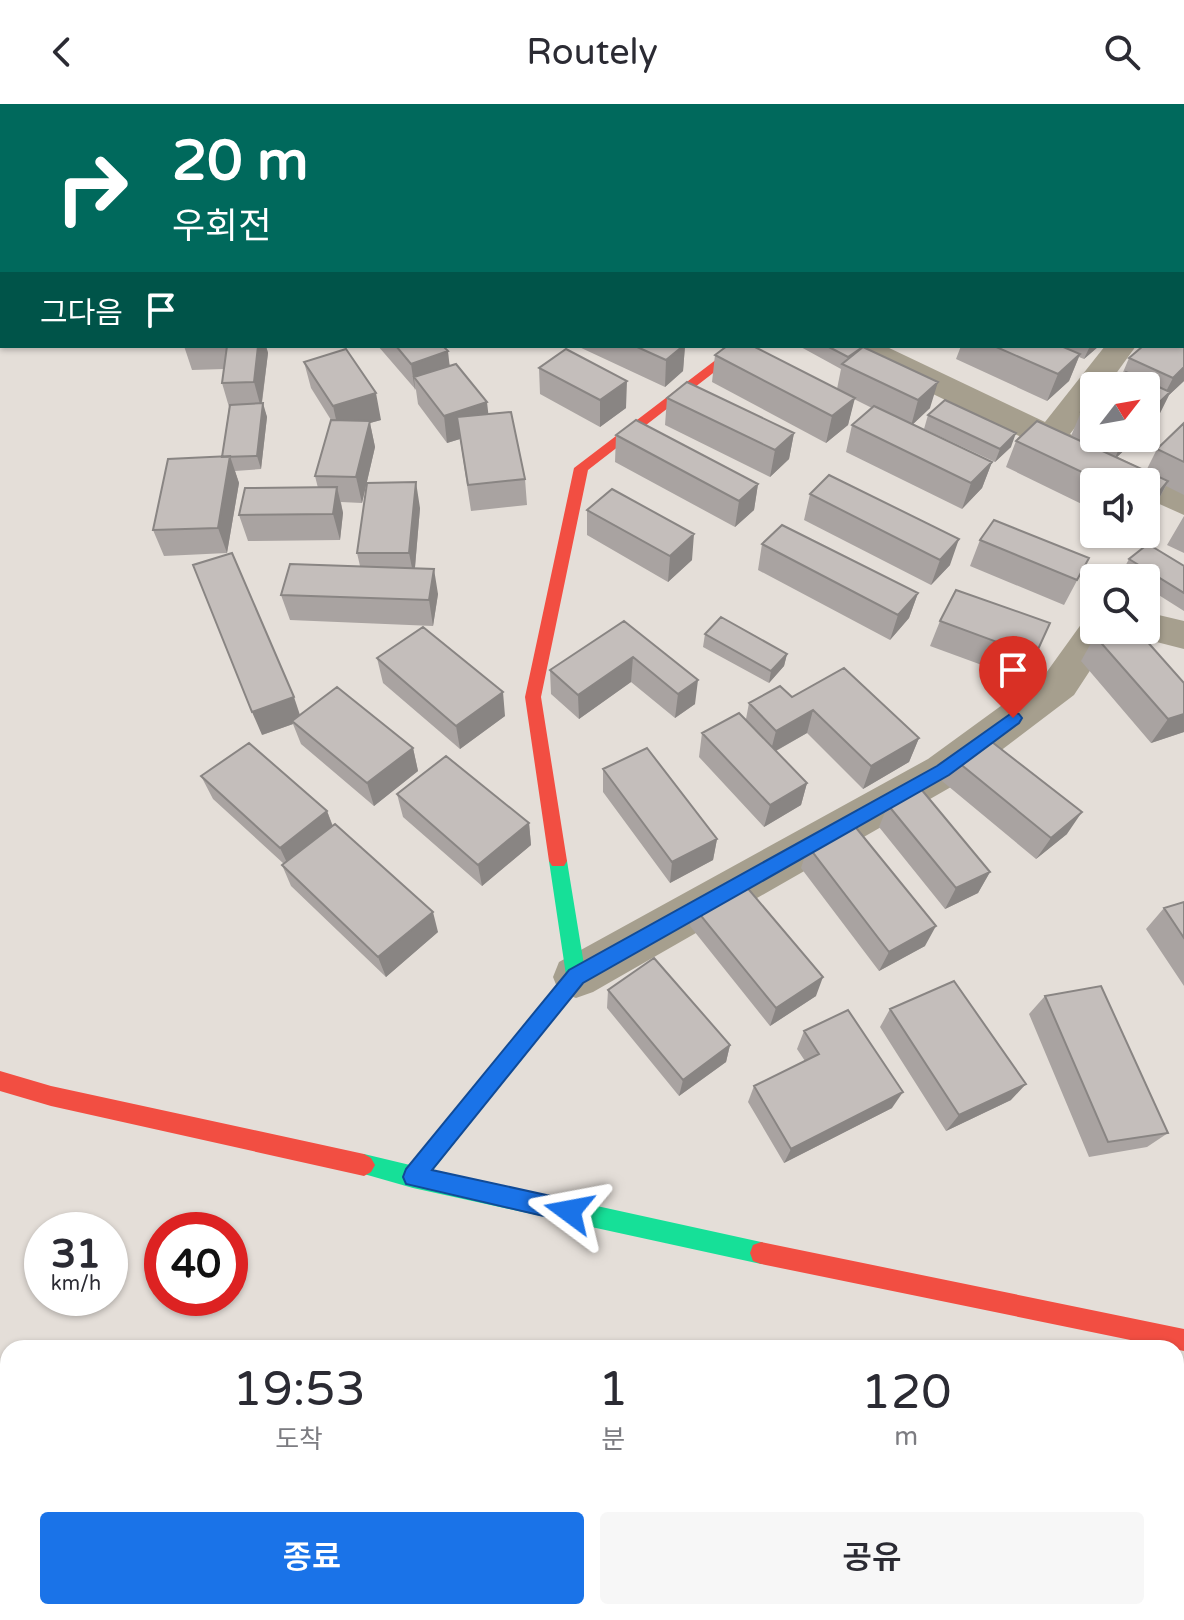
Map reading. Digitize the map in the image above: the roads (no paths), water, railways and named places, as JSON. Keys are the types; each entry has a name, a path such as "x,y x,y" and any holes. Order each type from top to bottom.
{"street":[{"path":"576,977 533,697 581,468 739,348"},
{"path":"864,348 1113,468"},
{"path":"1050,438 1119,348"},
{"path":"1160,491 1184,503"},
{"path":"1160,629 1184,635"},
{"path":"413,1177 576,977 943,771 1060,684 1087,644"},
{"path":"0,1081 51,1096 413,1177 1064,1333 1184,1340"}]}
